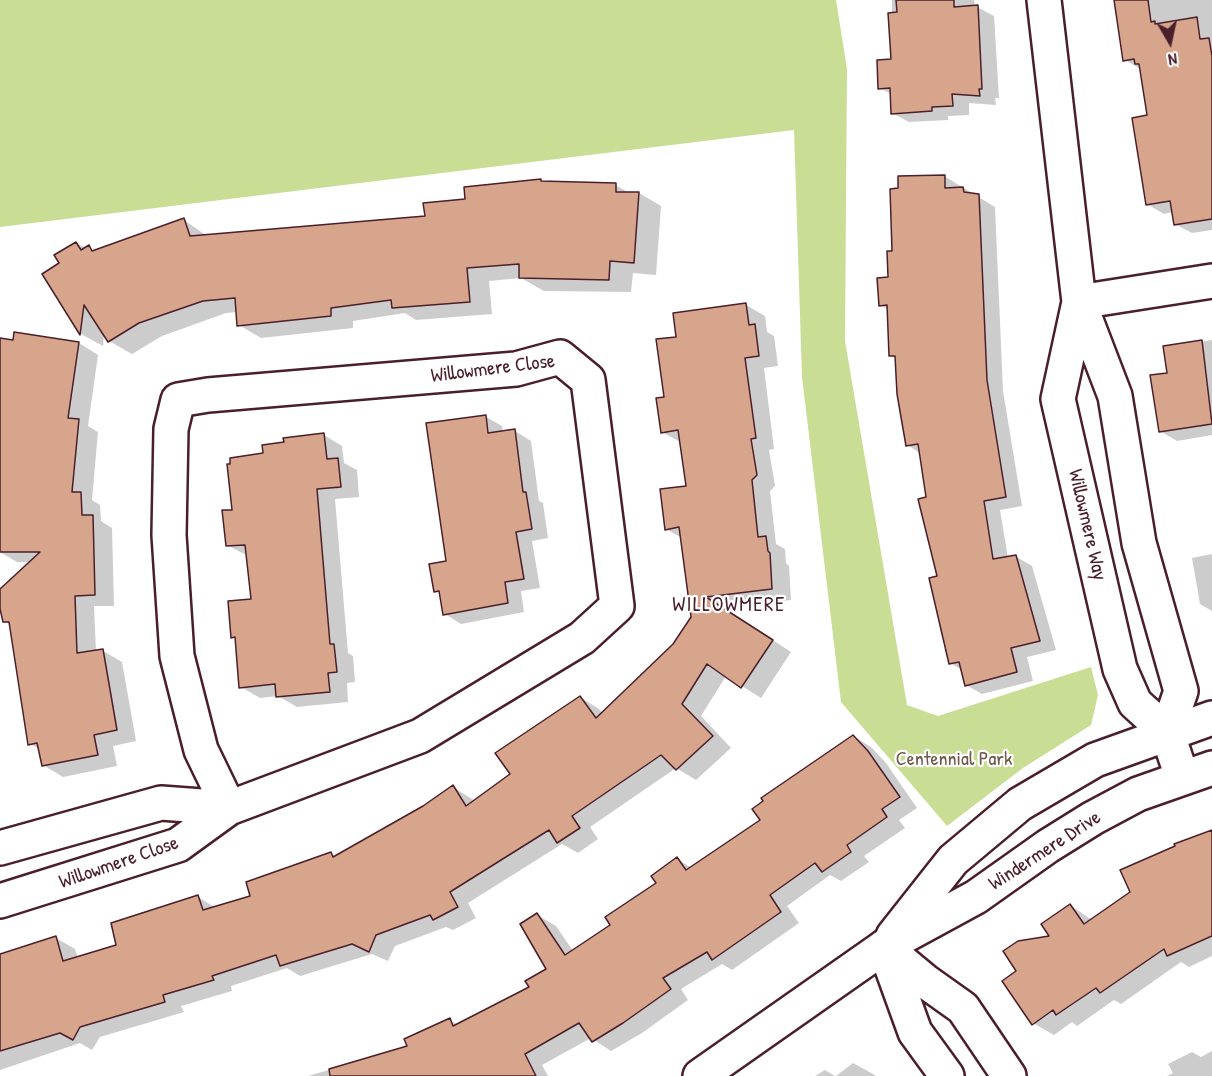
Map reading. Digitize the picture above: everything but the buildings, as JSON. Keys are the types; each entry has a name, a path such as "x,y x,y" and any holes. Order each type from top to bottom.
{"street":[{"name":"Willowmere Way","path":"1044,0 1079,302 1115,396 1139,543 1180,690 1167,732"},
{"path":"1079,302 1212,281"},
{"name":"Willowmere Way","path":"1079,302 1058,399 1120,669 1135,703 1167,732 1197,772"},
{"name":"Willowmere Close","path":"0,902 178,845 229,808 420,736 582,638 617,606 588,380 560,357 516,369 208,395 178,400 171,429 170,535 177,656 201,750 229,808"},
{"name":"Windermere Drive","path":"884,947 953,860 1020,804 1095,760 1167,732 1212,718"},
{"name":"Windermere Drive","path":"700,1076 884,947 976,897 1048,846 1093,818 1138,795 1197,772"},
{"name":"Willowmere Close","path":"0,848 161,803 229,808"},
{"path":"884,947 915,1032 947,1076"},
{"path":"884,947 925,981 963,1008 1009,1076"}],"green space":[{"name":"Centennial Park","path":"0,0 836,0 847,69 845,341 907,705 938,716 1091,667 1098,695 1091,725 1023,768 947,826 841,702 802,377 794,130 0,227"}],"district":[{"name":"WILLOWMERE","path":"729,605"}]}
